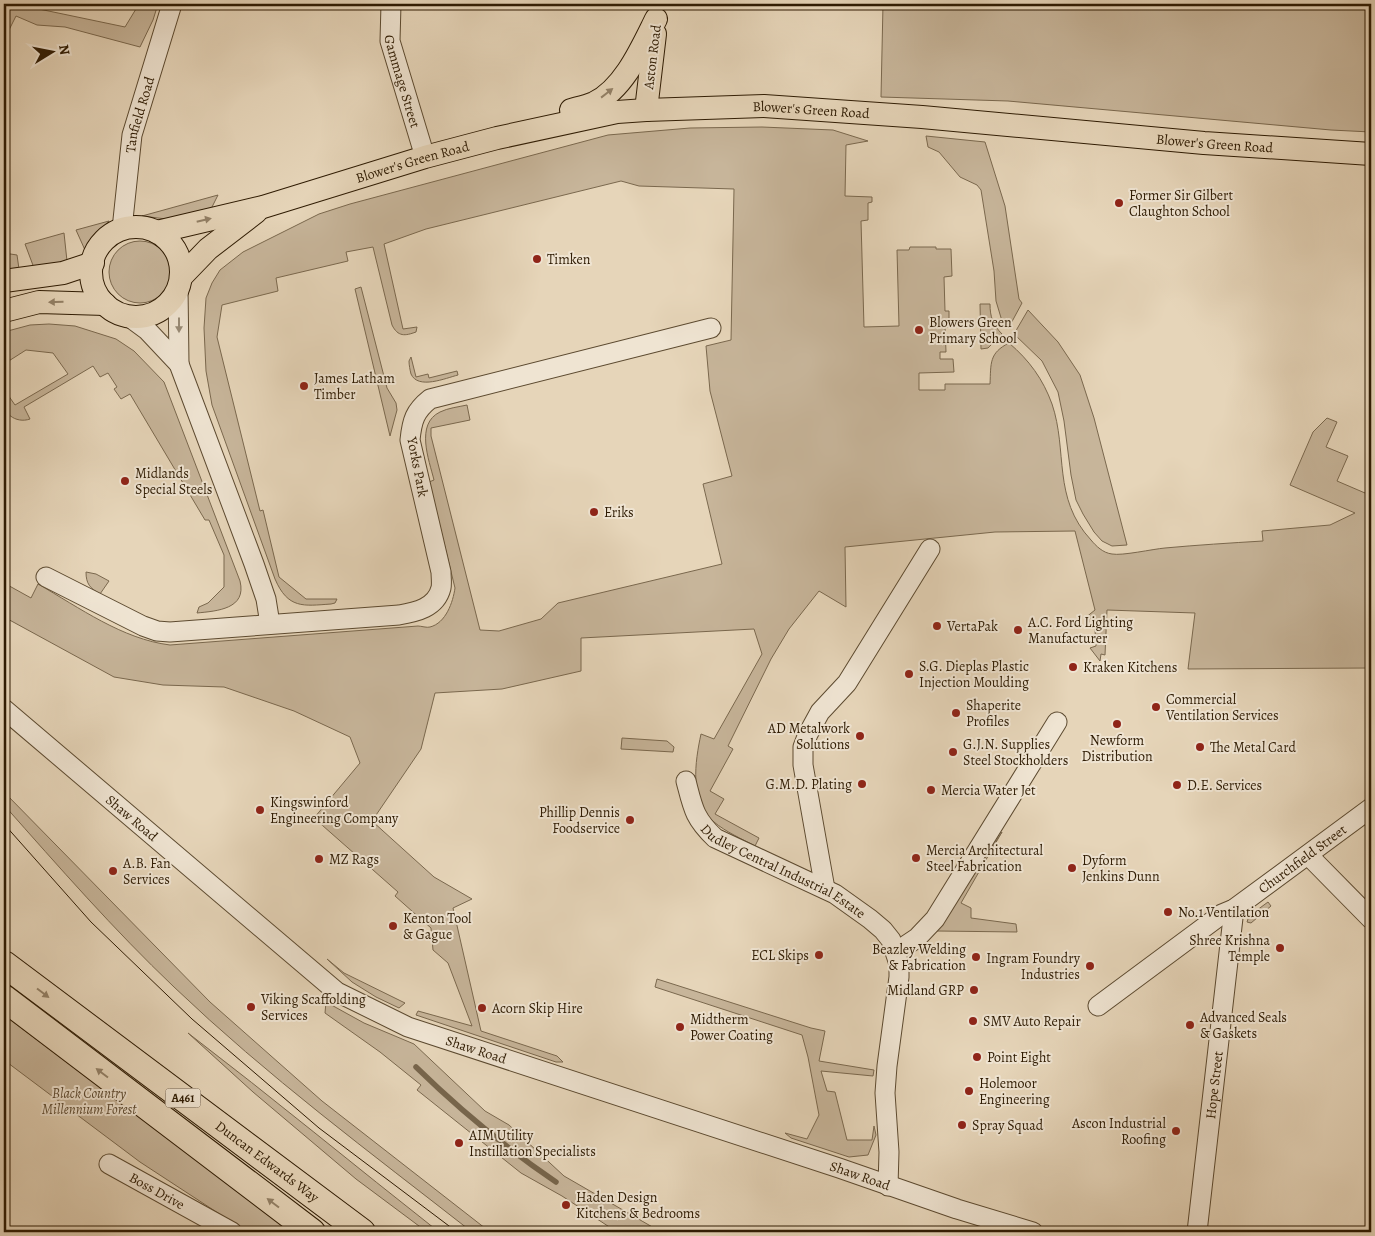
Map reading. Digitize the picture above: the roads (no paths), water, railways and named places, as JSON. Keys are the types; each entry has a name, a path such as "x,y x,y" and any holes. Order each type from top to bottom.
{"highway":[{"name":"Duncan Edwards Way","path":"4,964 362,1232"},
{"name":"A461","path":"4,998 312,1232"}],"main road":[{"path":"497,138 595,103 614,87 633,65 657,11"},
{"name":"Aston Road","path":"646,110 657,11"},
{"name":"Blower's Green Road","path":"122,229 140,227 157,232 263,207 425,157 497,138 617,112 685,107 764,106 922,117 1204,143 1371,154"},
{"name":"Blower's Green Road","path":"128,316 146,316 155,313 168,304 176,292 180,281 208,249 263,207"},
{"path":"122,229 110,235 101,244 93,263 92,275 94,287 105,304 112,310 128,316"},
{"path":"157,232 166,238 177,254 180,263 180,281"},
{"path":"4,281 63,273 93,263"},
{"path":"4,311 39,302 105,304"}],"street":[{"name":"Tanfield Road","path":"122,229 132,135 172,4"},
{"name":"Gammage Street","path":"391,4 390,41 425,157"},
{"path":"180,281 179,364 266,598 270,624"},
{"path":"128,316 147,330 179,364"},
{"name":"Yorks Park","path":"46,577 143,626 157,631 170,632 415,612 427,607 437,597 442,588 441,572 410,440 412,422 420,408 430,398 711,328"},
{"path":"825,890 804,765 803,747 820,712 847,683 930,549"},
{"name":"Shaw Road","path":"4,709 338,992 408,1027 1033,1232"},
{"path":"896,952 917,938 935,919 1057,722"},
{"name":"Dudley Central Industrial Estate","path":"686,780 694,812 701,824 715,838 835,894 883,930 891,940 899,964 898,993 885,1094 889,1152 888,1186"},
{"name":"Churchfield Street","path":"1098,1006 1222,914 1234,909 1371,808"},
{"path":"1308,855 1371,919"},
{"name":"Hope Street","path":"1197,1232 1234,909"},
{"name":"Boss Drive","path":"110,1164 232,1232"}],"waterway":[{"path":"416,1067 483,1128 556,1182"}],"tram line":[{"path":"4,824 91,922 192,1019 319,1128 457,1232"}],"place":[{"name":"Former Sir Gilbert Claughton School","path":"1119,203"},
{"name":"Timken","path":"537,259"},
{"name":"Blowers Green Primary School","path":"919,330"},
{"name":"James Latham Timber","path":"304,386"},
{"name":"Midlands Special Steels","path":"125,481"},
{"name":"Eriks","path":"594,512"},
{"name":"VertaPak","path":"937,626"},
{"name":"A.C. Ford Lighting Manufacturer","path":"1018,630"},
{"name":"Kraken Kitchens","path":"1073,667"},
{"name":"S.G. Dieplas Plastic Injection Moulding","path":"909,674"},
{"name":"Commercial Ventilation Services","path":"1156,707"},
{"name":"Shaperite Profiles","path":"956,713"},
{"name":"Newform Distribution","path":"1117,724"},
{"name":"AD Metalwork Solutions","path":"860,736"},
{"name":"The Metal Card","path":"1200,747"},
{"name":"G.J.N. Supplies Steel Stockholders","path":"953,752"},
{"name":"G.M.D. Plating","path":"862,784"},
{"name":"D.E. Services","path":"1177,785"},
{"name":"Mercia Water Jet","path":"931,790"},
{"name":"Kingswinford Engineering Company","path":"260,810"},
{"name":"Phillip Dennis Foodservice","path":"630,820"},
{"name":"Mercia Architectural Steel Fabrication","path":"916,858"},
{"name":"MZ Rags","path":"319,859"},
{"name":"Dyform Jenkins Dunn","path":"1072,868"},
{"name":"A.B. Fan Services","path":"113,871"},
{"name":"No.1 Ventilation","path":"1168,912"},
{"name":"Kenton Tool & Gague","path":"393,926"},
{"name":"Shree Krishna Temple","path":"1280,948"},
{"name":"ECL Skips","path":"819,955"},
{"name":"Beazley Welding & Fabrication","path":"976,957"},
{"name":"Ingram Foundry Industries","path":"1090,966"},
{"name":"Midland GRP","path":"974,990"},
{"name":"Viking Scaffolding Services","path":"251,1007"},
{"name":"Acorn Skip Hire","path":"482,1008"},
{"name":"SMV Auto Repair","path":"973,1021"},
{"name":"Advanced Seals & Gaskets","path":"1190,1025"},
{"name":"Midtherm Power Coating","path":"680,1027"},
{"name":"Point Eight","path":"977,1057"},
{"name":"Holemoor Engineering","path":"969,1091"},
{"name":"Spray Squad","path":"962,1125"},
{"name":"Ascon Industrial Roofing","path":"1176,1131"},
{"name":"AIM Utility Instillation Specialists","path":"459,1143"},
{"name":"Haden Design Kitchens & Bedrooms","path":"566,1205"}],"park label":[{"name":"Black Country Millennium Forest","path":"89,1102"}]}
